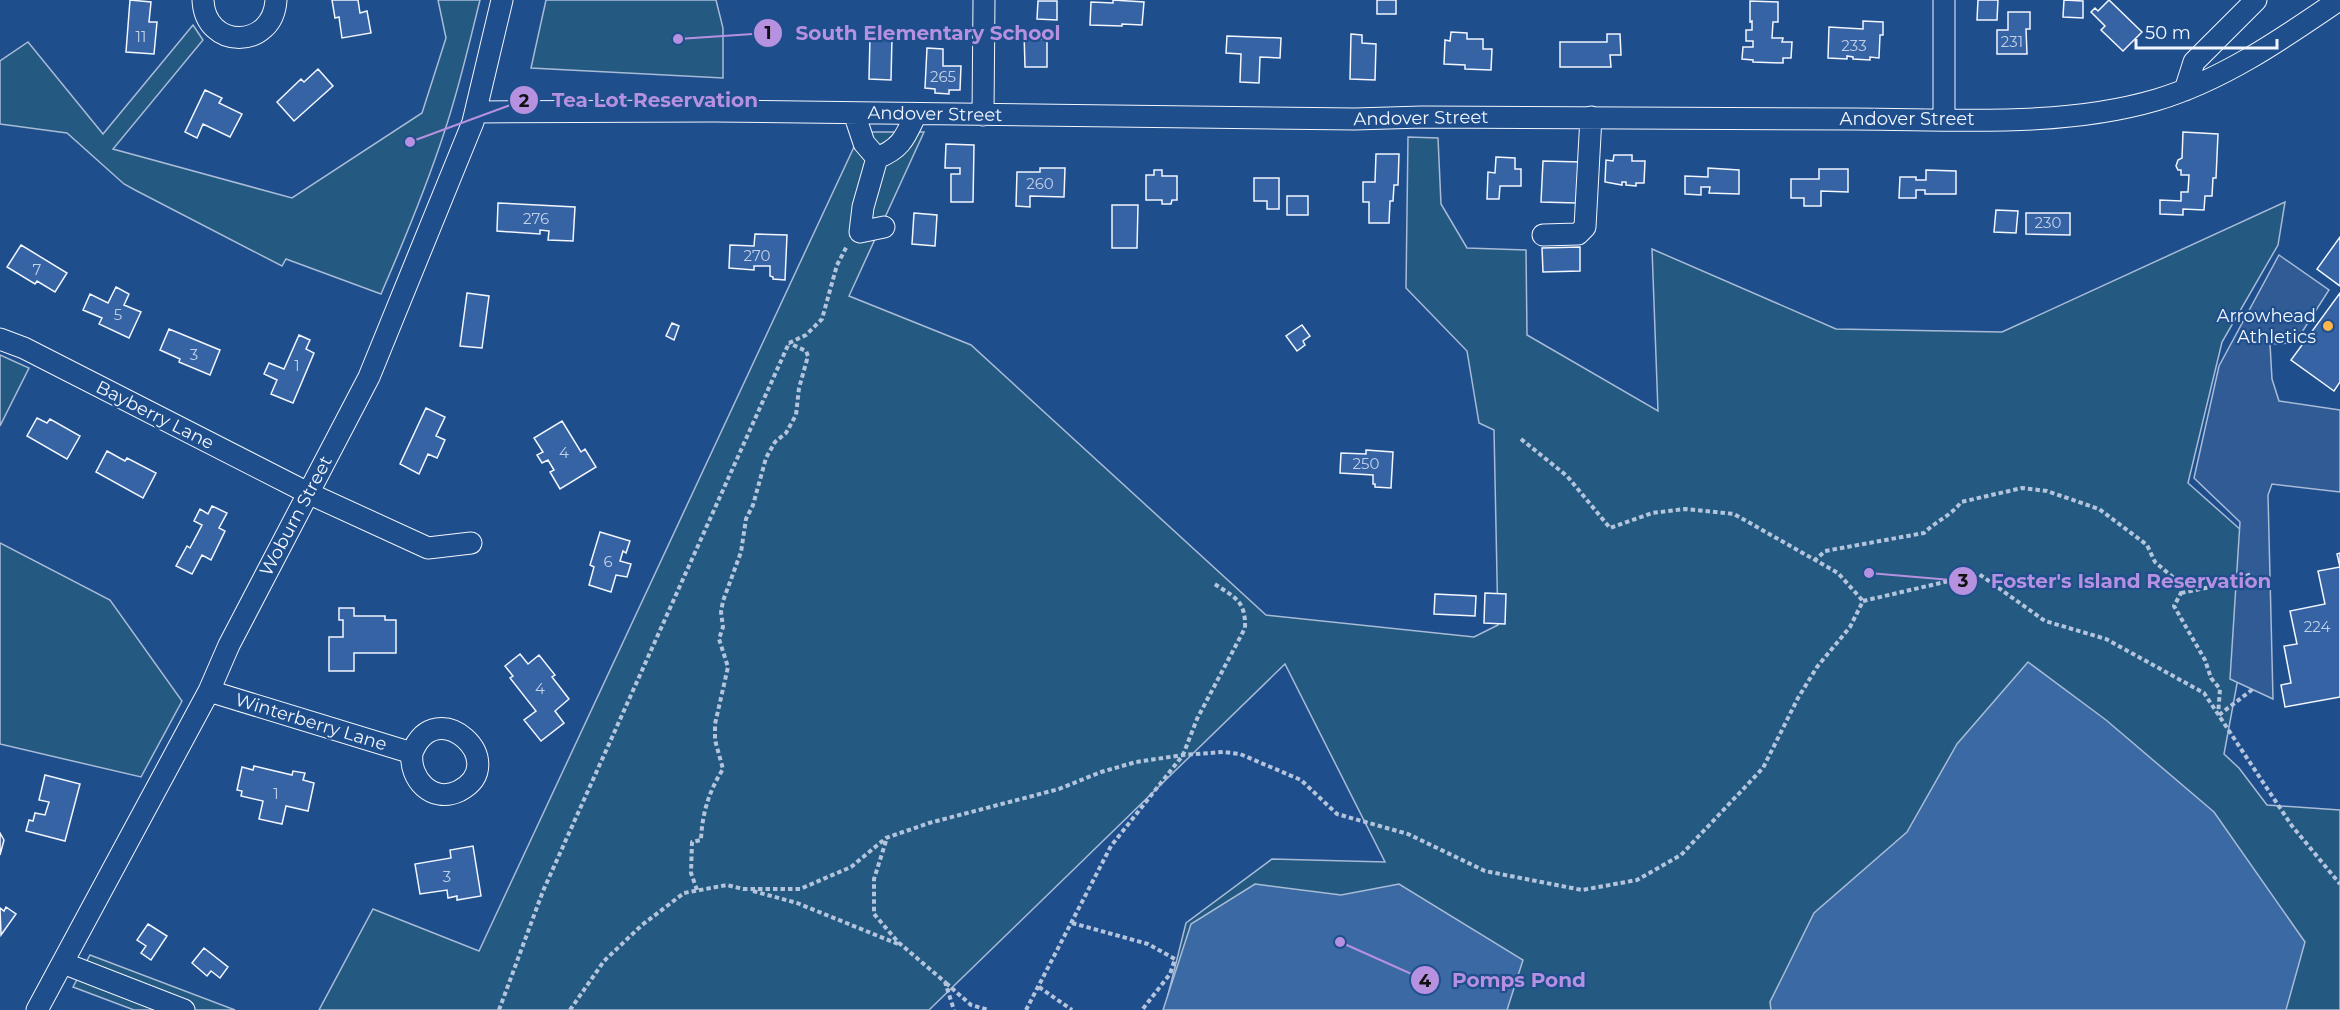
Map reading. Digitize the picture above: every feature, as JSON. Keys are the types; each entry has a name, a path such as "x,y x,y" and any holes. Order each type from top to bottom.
{"street":[{"path":"203,0 206,15 214,27 226,35 240,38 254,35 266,26 274,14 276,0"},
{"name":"Woburn Street","path":"37,1010 209,691 229,645 369,377 461,155 476,112 502,0"},
{"path":"983,115 984,0"},
{"path":"1944,0 1944,119"},
{"path":"2185,90 2194,62 2256,0"},
{"name":"Andover Street","path":"476,112 714,111 1355,119 1422,117 2025,119 2129,107 2185,90 2261,51 2339,0"},
{"path":"854,113 864,143 877,158"},
{"path":"877,158 894,151 905,137 916,114"},
{"path":"1543,235 1578,234 1585,227 1591,117"},
{"path":"877,158 863,207 860,232 884,227"},
{"name":"Bayberry Lane","path":"0,339 24,348 308,493 428,548 471,543"},
{"name":"Winterberry Lane","path":"209,691 412,753"},
{"path":"63,963 183,1010"}],"path":[{"path":"499,1010 543,891 789,343 806,335 822,319 837,265 860,229"},
{"path":"697,890 691,873 692,842 701,840 703,813 714,783 723,769 715,740 715,724 728,667 719,639 723,627 723,601 741,552 746,519 753,504 766,458 775,442 786,433 796,415 799,388 808,356 806,351 789,343"},
{"path":"1521,439 1567,476 1610,528 1652,513 1685,509 1734,514 1838,573 1863,601"},
{"path":"1815,561 1825,551 1924,533 1953,513 1961,502 2022,488 2047,491 2099,509 2147,545 2155,562 2182,585 2181,593 2174,606 2205,660 2211,678 2220,689 2218,716"},
{"path":"2181,593 2230,583 2253,573"},
{"path":"1863,601 1979,574 2045,621 2106,639 2204,693 2292,826 2340,884"},
{"path":"1026,1010 1111,846 1183,755 1197,719 1245,628 1246,613 1239,600 1213,583"},
{"path":"747,889 800,889 851,867 886,838 929,823 1059,789 1101,772 1136,762 1223,752 1240,754 1300,780 1336,814 1408,834 1485,871 1582,890 1637,880 1681,855 1763,768 1798,698 1818,667 1850,627 1863,601"},
{"path":"2218,716 2253,689"},
{"path":"886,838 874,879 874,914 902,945 971,1005 989,1010"},
{"path":"570,1010 604,962 642,925 684,893 697,890 727,885 747,889 797,903 902,945"},
{"path":"1072,923 1148,944 1175,959 1170,974 1142,1010"},
{"path":"945,982 954,1010"},
{"path":"1039,987 1072,1010"}],"shaded area":[{"path":"438,0 480,0 444,133 430,174 381,294 286,259 282,266 124,184 67,133 0,124 0,61 28,42 103,134 193,25 203,40 113,149 292,198 422,113 446,38"},
{"path":"546,0 716,0 723,28 723,78 531,68"},
{"path":"861,132 924,132 849,296 971,345 1266,615 1474,637 1498,625 1494,430 1479,423 1467,351 1406,288 1408,137 1438,138 1441,204 1467,248 1526,250 1527,335 1658,411 1652,249 1836,329 2002,332 2285,202 2278,245 2222,342 2188,483 2242,531 2239,673 2224,754 2239,768 2267,805 2340,810 2340,1010 1167,1010 1168,995 1186,923 1272,859 1385,862 1285,664 929,1010 319,1010 373,909 479,951"},
{"path":"2279,255 2329,290 2295,343 2270,344 2272,379 2279,401 2340,410 2340,492 2272,484 2268,495 2273,699 2230,679 2240,522 2194,478 2219,366"},
{"path":"0,355 29,368 0,426"},
{"path":"0,543 110,600 182,701 141,777 0,744"},
{"path":"2028,662 2106,720 2214,812 2305,942 2286,1010 1771,1010 1770,1002 1814,913 1907,832 1957,744"},
{"path":"1255,884 1341,895 1399,884 1523,960 1507,1010 1163,1010 1191,924"},
{"path":"90,955 235,1010 134,1010 73,987"}],"building":[{"path":"130,0 151,2 149,22 157,22 154,54 126,52"},
{"path":"332,0 358,0 360,13 367,11 371,33 342,38 339,17 335,18"},
{"path":"1113,0 1144,2 1142,25 1090,25 1091,2 1113,3"},
{"path":"1377,0 1396,0 1396,14 1377,14"},
{"path":"1978,0 1998,0 1997,20 1977,20"},
{"path":"2064,0 2083,1 2083,18 2063,17"},
{"path":"2109,0 2142,32 2123,51 2101,30 2105,26 2091,12 2095,8 2098,11"},
{"path":"1038,1 1057,1 1057,20 1037,19"},
{"path":"1750,1 1778,2 1778,22 1773,22 1772,38 1783,38 1782,42 1792,42 1791,58 1783,58 1783,63 1753,62 1753,60 1742,59 1743,47 1753,47 1753,41 1746,41 1746,30 1752,30"},
{"path":"2008,12 2030,12 2030,29 2026,29 2027,54 1997,54 1997,30 2008,30"},
{"path":"1863,21 1883,22 1879,58 1853,59 1847,56 1847,59 1828,58 1829,27 1863,29"},
{"path":"1024,32 1040,32 1040,39 1047,39 1047,67 1025,67"},
{"path":"1451,32 1467,33 1467,39 1483,39 1483,49 1492,49 1491,70 1465,69 1465,65 1444,64 1445,40 1450,41"},
{"path":"1351,34 1362,35 1362,43 1376,44 1375,80 1350,79"},
{"path":"1607,34 1620,34 1621,55 1610,55 1611,67 1560,67 1560,42 1607,42"},
{"path":"1227,36 1281,38 1280,58 1260,57 1259,83 1240,82 1241,54 1226,53"},
{"path":"870,37 892,37 891,80 869,79"},
{"path":"927,48 943,49 943,66 961,66 960,90 949,90 949,94 935,93 935,89 925,88"},
{"path":"318,69 333,86 294,121 277,102 301,79 304,82"},
{"path":"205,90 222,98 219,103 242,114 230,137 203,124 197,138 185,132"},
{"path":"2183,132 2218,134 2216,178 2213,178 2212,196 2205,196 2204,210 2183,209 2183,215 2160,214 2160,200 2181,201 2181,192 2188,192 2189,175 2181,175 2181,170 2178,170 2176,166 2178,160 2182,158"},
{"path":"946,144 974,145 973,202 951,202 951,174 960,174 960,168 945,168"},
{"path":"1376,154 1399,154 1398,185 1394,185 1393,201 1390,201 1389,223 1369,223 1369,202 1363,202 1363,182 1375,182"},
{"path":"1614,155 1632,155 1632,161 1645,161 1644,183 1636,183 1636,186 1626,185 1626,182 1622,182 1622,185 1605,182 1606,160 1613,161"},
{"path":"1496,157 1515,158 1515,169 1521,169 1521,186 1500,186 1499,199 1487,199 1488,172 1495,173"},
{"path":"1543,161 1581,162 1576,203 1541,202"},
{"path":"1040,168 1065,168 1064,197 1030,196 1030,207 1016,206 1017,172 1040,172"},
{"path":"1708,168 1739,170 1739,194 1709,193 1710,187 1701,187 1701,195 1685,194 1685,176 1708,177"},
{"path":"1819,169 1848,169 1848,192 1821,191 1821,206 1804,206 1804,198 1791,198 1791,179 1819,179"},
{"path":"1154,170 1162,170 1162,176 1177,176 1177,200 1172,200 1171,204 1162,204 1162,200 1146,200 1146,175 1154,175"},
{"path":"1926,170 1956,171 1956,194 1925,194 1925,190 1916,190 1916,198 1899,198 1900,177 1916,177 1916,180 1926,180"},
{"path":"1254,178 1279,178 1279,209 1267,209 1267,201 1254,201"},
{"path":"1287,196 1308,196 1308,215 1287,215"},
{"path":"498,203 575,207 573,241 548,240 549,231 540,230 540,234 497,231"},
{"path":"1112,205 1138,205 1137,248 1112,248"},
{"path":"1996,210 2018,211 2016,233 1994,232"},
{"path":"914,213 937,215 935,246 912,244"},
{"path":"2026,213 2070,213 2070,235 2026,234"},
{"path":"755,234 787,235 785,280 773,279 770,276 770,266 754,266 754,270 729,268 730,245 754,246"},
{"name":"Arrowhead Athletics","path":"2340,237 2340,286 2317,269"},
{"path":"21,245 67,273 55,292 37,281 35,284 7,267"},
{"path":"1580,247 1580,271 1543,272 1542,248"},
{"path":"116,287 129,294 124,305 141,312 129,338 99,324 102,318 83,310 90,294 108,303"},
{"path":"467,293 489,296 482,348 460,346"},
{"name":"Arrowhead Athletics","path":"2340,293 2340,382 2334,391 2291,360"},
{"path":"672,323 679,326 674,340 666,336"},
{"path":"1302,325 1310,336 1303,341 1305,345 1297,351 1286,336"},
{"path":"169,329 220,350 210,375 179,362 180,359 160,350"},
{"path":"299,335 310,340 306,349 314,353 293,403 271,394 277,380 264,374 269,363 284,369"},
{"path":"426,408 445,417 436,436 445,440 437,458 428,454 419,474 400,464"},
{"path":"37,418 47,423 50,419 80,436 67,459 27,436"},
{"path":"562,421 581,452 585,449 596,467 560,489 550,472 554,470 548,460 542,463 537,455 543,452 534,438"},
{"path":"1366,450 1393,452 1391,488 1375,487 1373,475 1340,473 1341,453 1366,454"},
{"path":"107,451 125,461 127,458 156,473 143,498 96,472"},
{"path":"212,506 227,513 219,528 225,531 211,560 202,555 192,574 176,566 187,546 190,548 202,525 194,521 200,509 208,514"},
{"path":"600,532 630,541 620,561 631,564 627,577 616,575 611,592 589,585 594,567 590,565"},
{"path":"2340,567 2340,697 2285,707 2281,685 2291,683 2284,646 2297,644 2290,611 2325,604 2318,571"},
{"path":"1485,593 1506,594 1505,624 1484,623"},
{"path":"1435,594 1476,596 1475,616 1434,614"},
{"path":"339,608 354,608 354,616 385,616 385,620 396,620 396,653 354,653 354,671 329,671 329,637 343,637 343,620 339,620"},
{"path":"520,654 528,664 539,655 555,675 552,677 569,699 555,711 564,723 541,741 524,720 536,711 510,678 513,676 505,666"},
{"path":"254,766 292,775 293,771 305,773 303,780 314,783 308,811 286,806 282,824 259,819 263,801 241,796 242,791 237,790 242,767 253,770"},
{"path":"45,775 80,784 65,841 26,831 29,820 33,821 35,813 45,815 49,802 39,800"},
{"path":"0,833 4,840 0,855"},
{"path":"473,846 481,896 457,900 457,896 448,898 447,890 420,894 415,864 451,858 450,850"},
{"path":"6,907 16,914 1,935 0,908 4,911"},
{"path":"148,924 167,936 151,960 141,953 146,946 137,940"},
{"path":"204,948 228,967 220,978 211,971 207,976 192,963"}],"place":[{"name":"South Elementary School","path":"678,39"},
{"name":"Tea Lot Reservation","path":"410,142"},
{"name":"Arrowhead Athletics","path":"2328,326"},
{"name":"Foster's Island Reservation","path":"1869,573"},
{"name":"Pomps Pond","path":"1340,942"}]}
